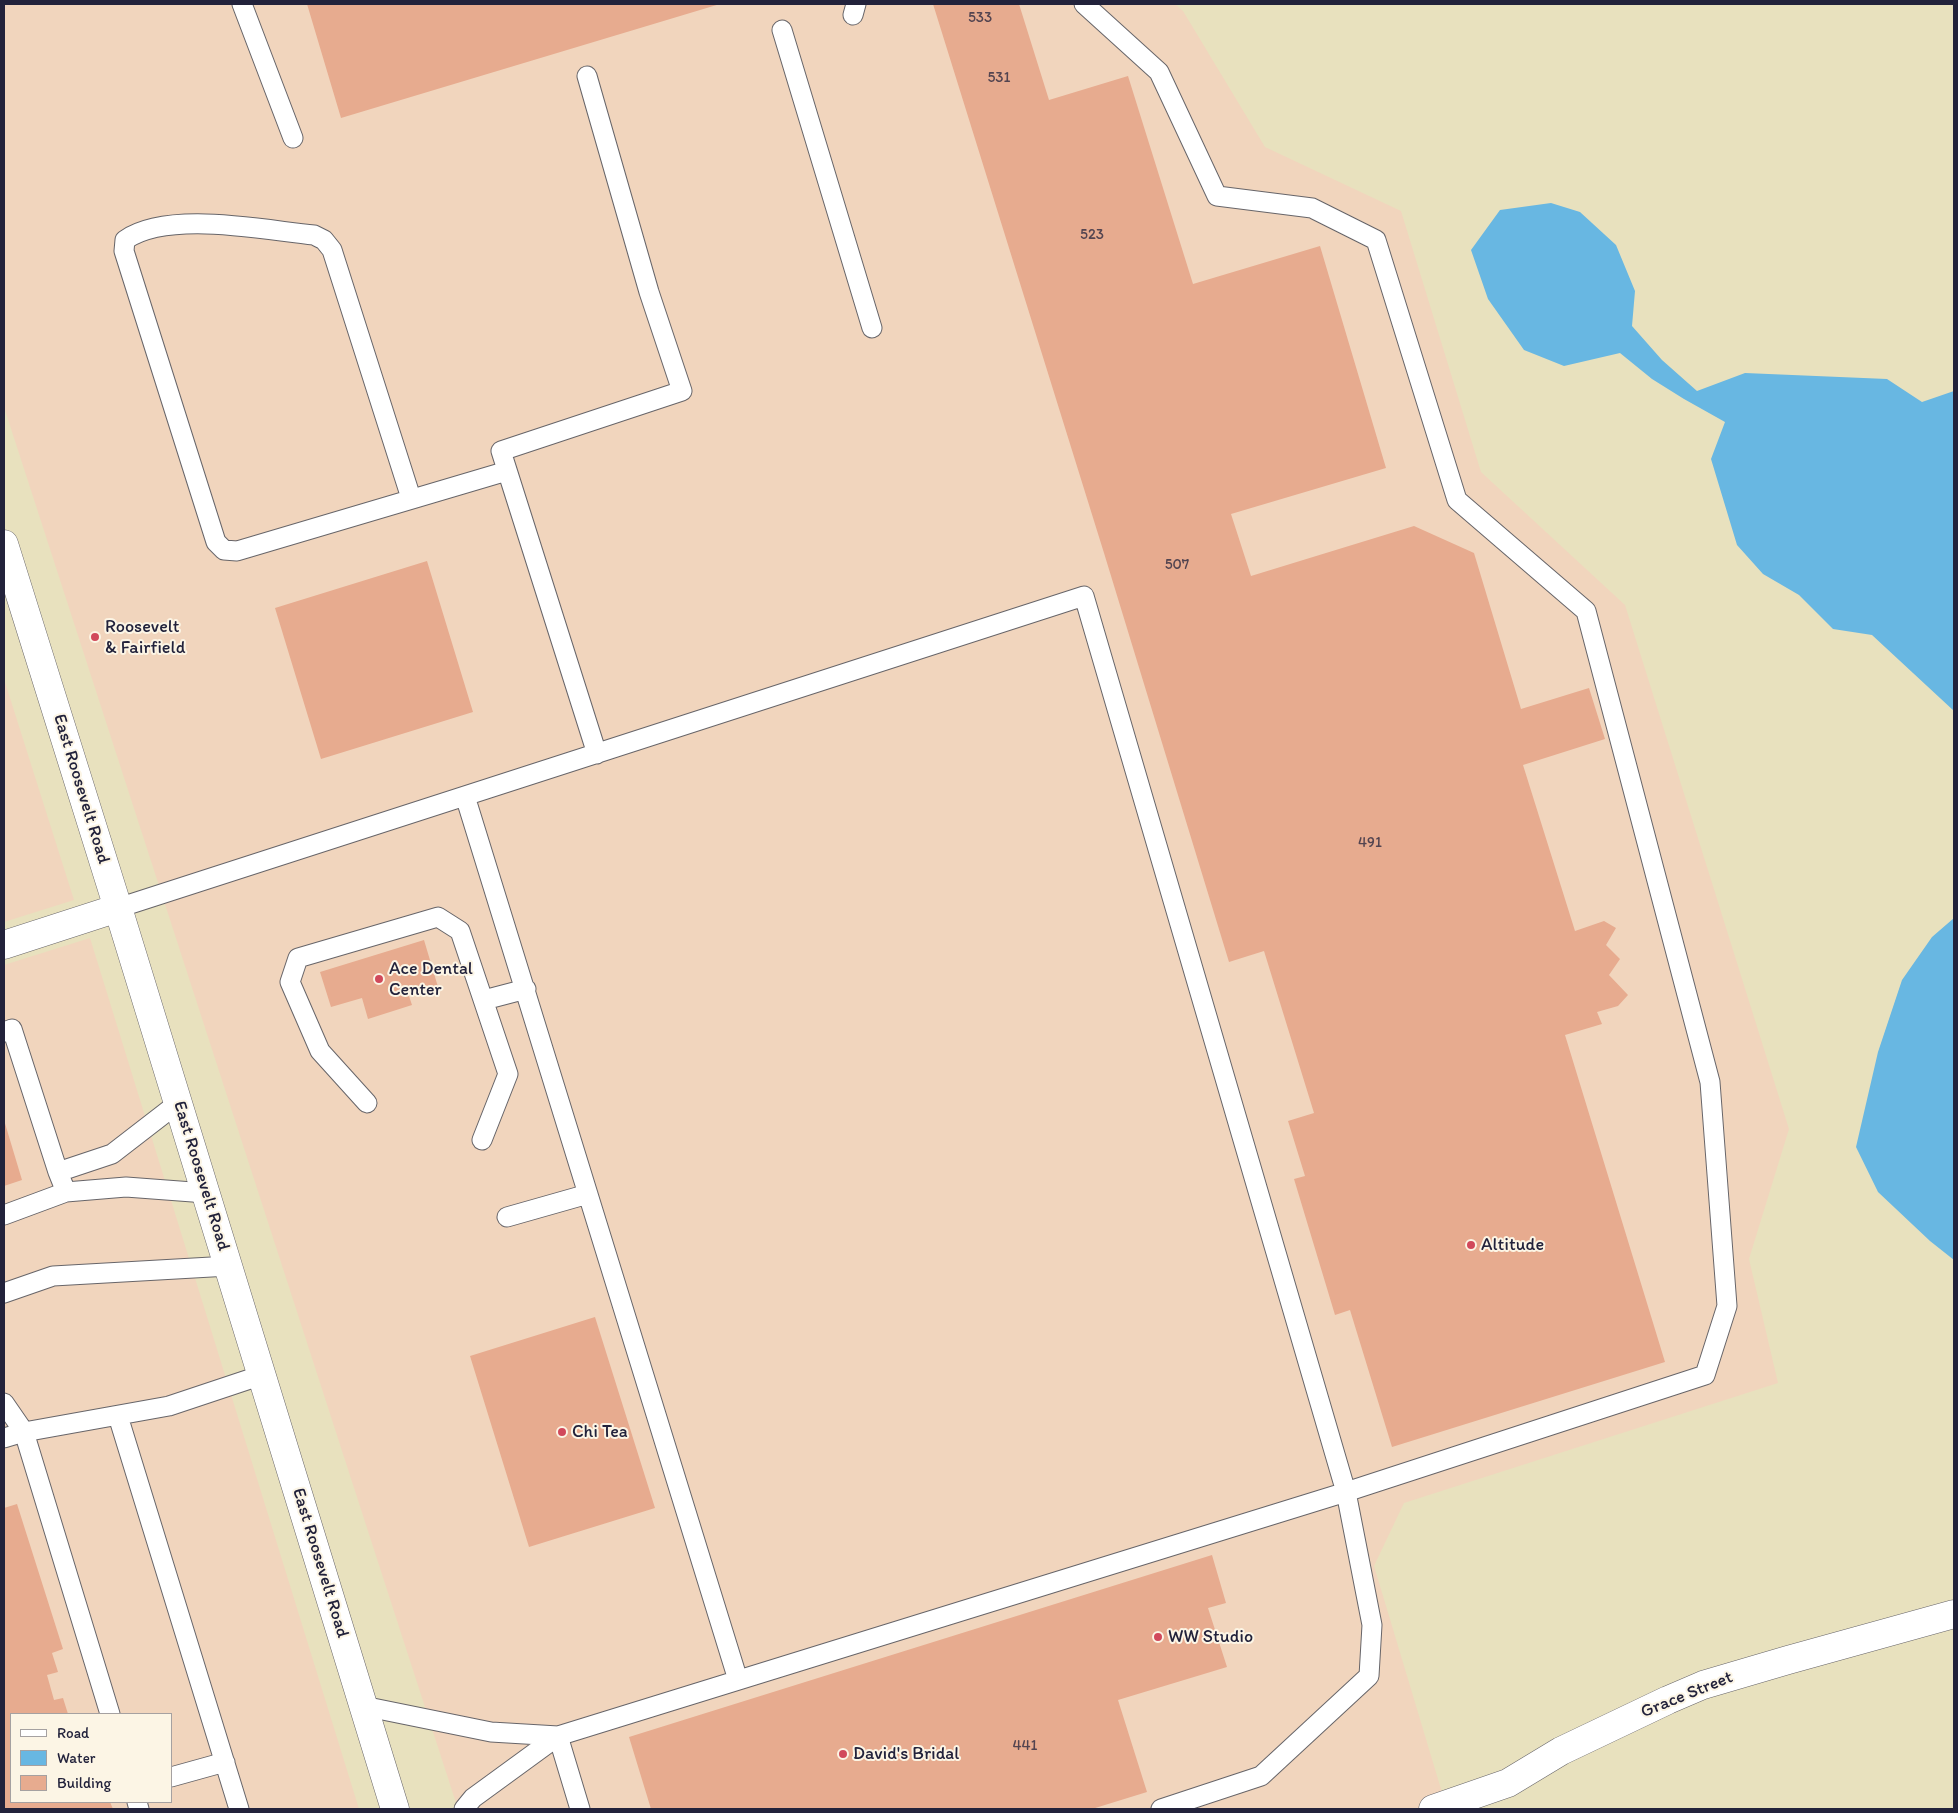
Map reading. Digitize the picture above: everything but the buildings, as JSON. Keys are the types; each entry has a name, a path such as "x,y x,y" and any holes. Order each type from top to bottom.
{"main road":[{"name":"East Roosevelt Road","path":"4,544 396,1809"},
{"path":"4,945 118,908"},
{"name":"Grace Street","path":"1433,1809 1508,1783 1561,1751 1668,1700 1703,1686 1807,1654 1954,1614"}],"lane":[{"path":"242,4 294,138"},
{"path":"464,1809 473,1798 558,1736 1346,1492 1705,1376 1727,1306 1710,1082 1586,611 1457,500 1376,240 1312,208 1217,196 1159,72 1084,4"},
{"path":"782,30 872,328"},
{"path":"587,76 649,292 682,391 501,451 597,754"},
{"path":"411,498 332,250 324,240 314,235 177,223 134,234 125,240 124,251 216,542 224,550 237,551 507,471"},
{"path":"118,908 1084,596 1346,1492 1372,1625 1369,1676 1262,1776 1161,1809"},
{"path":"465,796 738,1680"},
{"path":"367,1103 320,1050 290,982 298,958 438,917 460,931 508,1074 482,1140"},
{"path":"484,1000 526,989"},
{"path":"4,1032 12,1029 66,1192"},
{"path":"58,1172 112,1154 178,1104"},
{"path":"4,1215 66,1192 126,1187 206,1193"},
{"path":"507,1217 588,1194"},
{"path":"4,1293 53,1276 229,1266"},
{"path":"4,1438 24,1432 169,1406 262,1374"},
{"path":"4,1403 24,1432 110,1713"},
{"path":"118,1416 239,1809"},
{"path":"363,1706 491,1732 558,1736"},
{"path":"558,1736 580,1809"},
{"path":"172,1777 224,1762"}],"shaded area":[{"path":"4,4 1175,4 1183,11 1265,147 1401,211 1481,472 1625,605 1789,1129 1749,1259 1778,1383 1404,1503 1374,1566 1447,1809 458,1809 4,407"},
{"path":"4,679 74,900 4,922"},
{"path":"90,938 359,1809 4,1809 4,965"}],"water":[{"path":"1551,203 1580,212 1616,245 1635,291 1632,326 1662,360 1697,391 1745,373 1887,379 1922,402 1954,391 1954,711 1872,635 1833,629 1799,595 1763,574 1737,545 1711,459 1725,422 1652,379 1620,353 1564,366 1524,350 1488,299 1471,250 1500,210"},
{"path":"1954,918 1954,1260 1930,1241 1878,1192 1856,1147 1878,1052 1902,980 1932,937"}],"place":[{"name":"Roosevelt & Fairfield","path":"95,637"},
{"name":"Ace Dental Center","path":"379,979"},
{"name":"Altitude","path":"1471,1245"},
{"name":"Chi Tea","path":"562,1432"},
{"name":"WW Studio","path":"1158,1637"},
{"name":"David's Bridal","path":"843,1754"}]}
